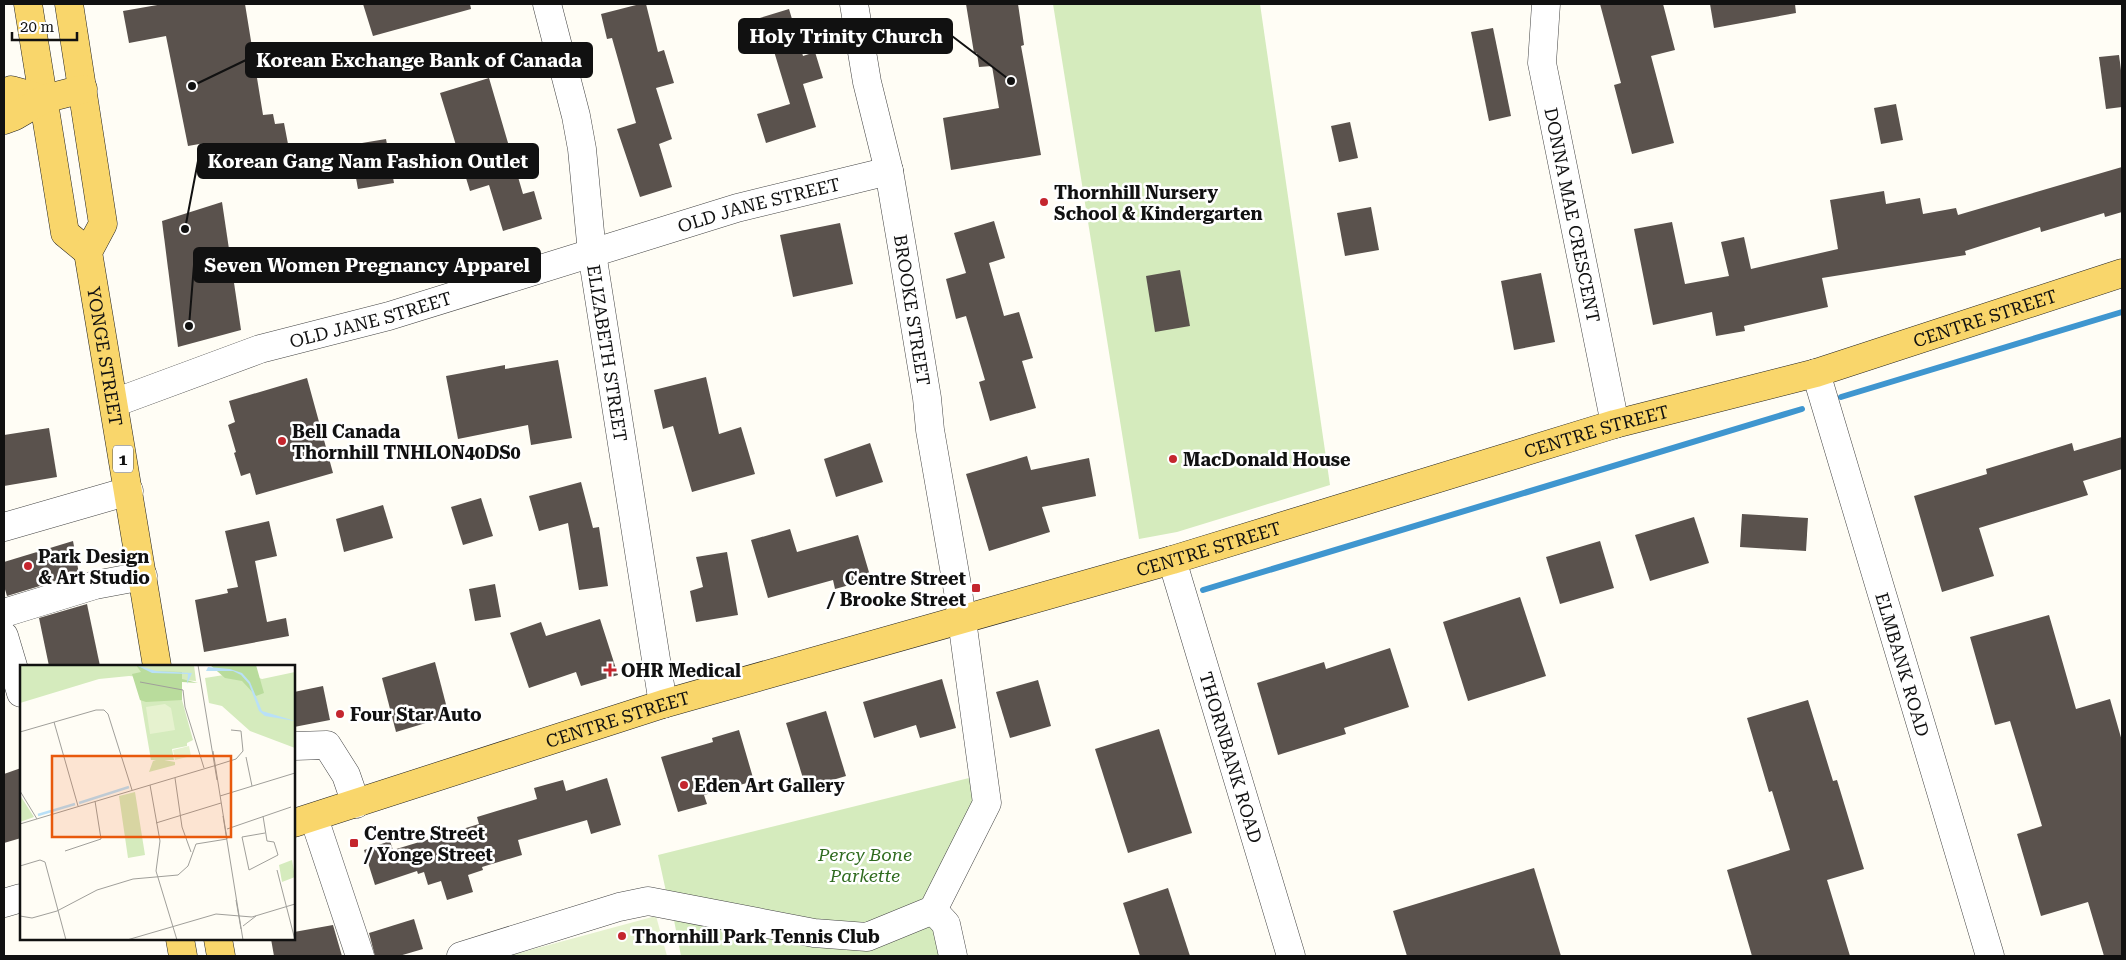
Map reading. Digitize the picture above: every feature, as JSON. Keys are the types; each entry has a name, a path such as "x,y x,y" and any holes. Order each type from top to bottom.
{"main road":[{"path":"28,4 65,233 88,252 103,224 68,4"},
{"path":"4,120 15,116 44,99 83,89"},
{"path":"4,93 11,90 44,99"},
{"name":"YONGE STREET","path":"88,252 157,665"},
{"name":"CENTRE STREET","path":"304,820 663,704 1172,560 1615,424 1816,373 2122,273"},
{"path":"180,940 183,956"},
{"path":"218,940 220,956"}],"street":[{"name":"ELIZABETH STREET","path":"547,4 576,116 582,149 592,253 663,704"},
{"name":"BROOKE STREET","path":"854,4 867,82 889,171 962,618 987,803 933,910"},
{"name":"DONNA MAE CRESCENT","path":"1546,4 1542,63 1615,424"},
{"name":"OLD JANE STREET","path":"114,404 260,349 389,316 738,208 889,171"},
{"name":"ELMBANK ROAD","path":"1816,373 1990,956"},
{"path":"4,526 129,491"},
{"name":"THORNBANK ROAD","path":"1172,560 1291,956"},
{"path":"4,613 95,585 143,576"},
{"path":"4,636 20,690"},
{"path":"295,746 327,745 346,775 356,804"},
{"path":"304,820 360,956"},
{"path":"4,903 20,898"},
{"path":"461,956 619,907 648,901 814,933 867,937 933,910 946,924 953,956"}],"green space":[{"path":"1053,4 1260,4 1330,485 1177,532 1139,539"},
{"name":"Percy Bone Parkette","path":"969,778 976,805 935,885 918,906 895,918 847,928 667,896 658,855"},
{"path":"672,910 781,934 947,917 954,956 681,956"},
{"name":"Thornhill Park Tennis Club","path":"656,916 667,956 508,956"}],"building":[{"path":"163,4 245,4 263,115 273,114 275,124 284,123 292,165 212,179 205,143 188,146 166,36 129,43 123,11"},
{"path":"363,4 470,4 471,9 373,36"},
{"path":"646,4 658,52 664,50 674,83 656,88 672,139 659,144 672,187 640,197 617,129 636,123 612,38 607,39 601,14"},
{"path":"966,4 1018,4 1024,45 1021,46 1041,155 951,170 943,118 999,108 992,66 979,67 977,53 974,53"},
{"path":"1600,4 1663,4 1675,50 1651,56 1674,143 1632,154 1614,85 1621,83"},
{"path":"1710,4 1795,4 1796,13 1714,28"},
{"path":"789,9 803,56 815,52 823,78 803,84 816,127 766,143 757,114 790,104 773,48 759,52 750,21"},
{"path":"1493,28 1511,116 1489,121 1471,32"},
{"path":"2119,55 2122,78 2122,107 2106,109 2099,57"},
{"path":"489,78 523,194 534,191 542,219 503,231 489,185 470,191 440,93"},
{"path":"1896,104 1903,140 1881,144 1874,108"},
{"path":"1350,122 1358,158 1339,162 1331,126"},
{"path":"386,139 394,183 358,189 350,145"},
{"path":"2122,167 2122,212 2105,217 2104,213 2041,232 2040,227 1965,251 1966,255 1822,278 1828,307 1744,326 1745,331 1716,336 1712,312 1653,325 1634,229 1672,222 1685,284 1729,276 1721,242 1744,237 1751,269 1838,249 1830,200 1884,191 1886,204 1920,198 1923,214 1956,208 1958,215"},
{"path":"222,202 241,330 178,347 162,221"},
{"path":"1371,207 1379,250 1345,256 1337,213"},
{"path":"994,221 1005,258 989,263 1004,316 1019,312 1033,358 1022,361 1036,408 990,421 979,382 985,380 966,316 956,319 946,279 966,273 954,233"},
{"path":"840,223 853,284 793,297 780,235"},
{"path":"1180,270 1190,326 1155,332 1146,276"},
{"path":"1541,273 1555,342 1514,350 1501,281"},
{"path":"558,360 572,438 531,445 528,425 458,439 446,376 505,365 505,369"},
{"path":"706,377 719,434 741,427 755,474 692,492 673,426 663,429 654,390"},
{"name":"Bell Canada Thornhill TNHLON40DS0","path":"307,378 333,473 256,495 250,473 241,476 234,453 236,452 228,425 235,422 229,401"},
{"path":"49,428 57,477 4,486 4,435"},
{"path":"2122,437 2122,469 2083,481 2088,495 1979,528 1994,576 1942,592 1914,496 1987,474 1986,469 2072,443 2074,451"},
{"path":"870,443 883,482 836,497 824,459"},
{"path":"1027,456 1031,470 1089,458 1096,496 1042,507 1050,532 989,551 966,474"},
{"path":"581,482 593,528 599,527 608,586 579,590 568,523 539,531 529,496"},
{"path":"481,498 493,536 463,545 451,507"},
{"path":"383,505 393,538 344,552 336,519"},
{"path":"1742,514 1808,518 1806,551 1740,547"},
{"path":"1694,517 1709,563 1650,581 1635,535"},
{"path":"269,521 277,556 255,561 267,622 286,618 289,636 204,652 195,600 228,593 227,589 238,587 225,531"},
{"path":"790,529 797,552 858,535 871,579 835,589 833,580 768,598 751,540"},
{"path":"73,541 79,574 7,596 4,586 4,562"},
{"path":"1600,541 1614,588 1560,604 1546,557"},
{"path":"727,552 738,615 696,622 690,591 703,587 696,557"},
{"path":"495,584 501,617 475,621 469,589"},
{"path":"1520,597 1546,676 1468,701 1443,622"},
{"path":"87,604 100,665 49,665 39,618"},
{"path":"2049,615 2076,709 2110,699 2122,741 2122,956 2104,956 2088,902 2041,916 2017,834 2042,826 2010,721 1995,725 1970,637"},
{"path":"600,619 618,675 581,686 576,672 529,688 510,633 541,622 546,636"},
{"path":"1390,648 1409,707 1344,728 1346,734 1278,755 1257,683 1324,662 1326,669"},
{"path":"435,662 449,716 396,732 382,678"},
{"path":"942,679 956,728 920,738 916,725 874,738 863,702"},
{"path":"1038,680 1051,726 1010,738 996,692"},
{"path":"323,686 330,720 295,727 295,692"},
{"path":"1808,700 1833,781 1837,780 1864,869 1827,880 1850,956 1752,956 1727,870 1790,850 1772,791 1769,792 1747,718"},
{"path":"826,711 846,776 806,788 786,723"},
{"path":"1159,729 1192,833 1128,853 1095,749"},
{"path":"739,730 754,781 704,795 707,804 678,812 661,757 713,742 712,738"},
{"path":"20,768 20,838 4,843 4,774"},
{"path":"607,778 621,825 591,834 587,820 518,840 522,855 482,867 483,870 468,875 473,892 447,900 441,881 428,885 424,872 418,874 417,871 375,885 364,850 390,841 393,850 479,824 477,817 537,799 534,788 563,780 566,791"},
{"path":"1534,868 1561,956 1407,956 1393,911"},
{"path":"1168,888 1190,956 1140,956 1123,903"},
{"path":"414,919 423,949 399,956 375,956 369,933"},
{"path":"333,925 342,956 274,956 271,940 295,940 295,932"}],"waterway":[{"path":"1841,397 2122,312"},
{"path":"1203,590 1802,409"}],"place":[{"name":"Holy Trinity Church","path":"1011,81"},
{"name":"Korean Exchange Bank of Canada","path":"192,86"},
{"name":"Thornhill Nursery School & Kindergarten","path":"1044,202"},
{"name":"Korean Gang Nam Fashion Outlet","path":"185,229"},
{"name":"Seven Women Pregnancy Apparel","path":"189,326"},
{"name":"Bell Canada Thornhill TNHLON40DS0","path":"282,441"},
{"name":"MacDonald House","path":"1173,459"},
{"name":"Park Design & Art Studio","path":"28,566"},
{"name":"Centre Street / Brooke Street","path":"976,588"},
{"name":"OHR Medical","path":"610,670"},
{"name":"Four Star Auto","path":"340,714"},
{"name":"Eden Art Gallery","path":"684,785"},
{"name":"Centre Street / Yonge Street","path":"354,843"},
{"name":"Thornhill Park Tennis Club","path":"622,936"}]}
